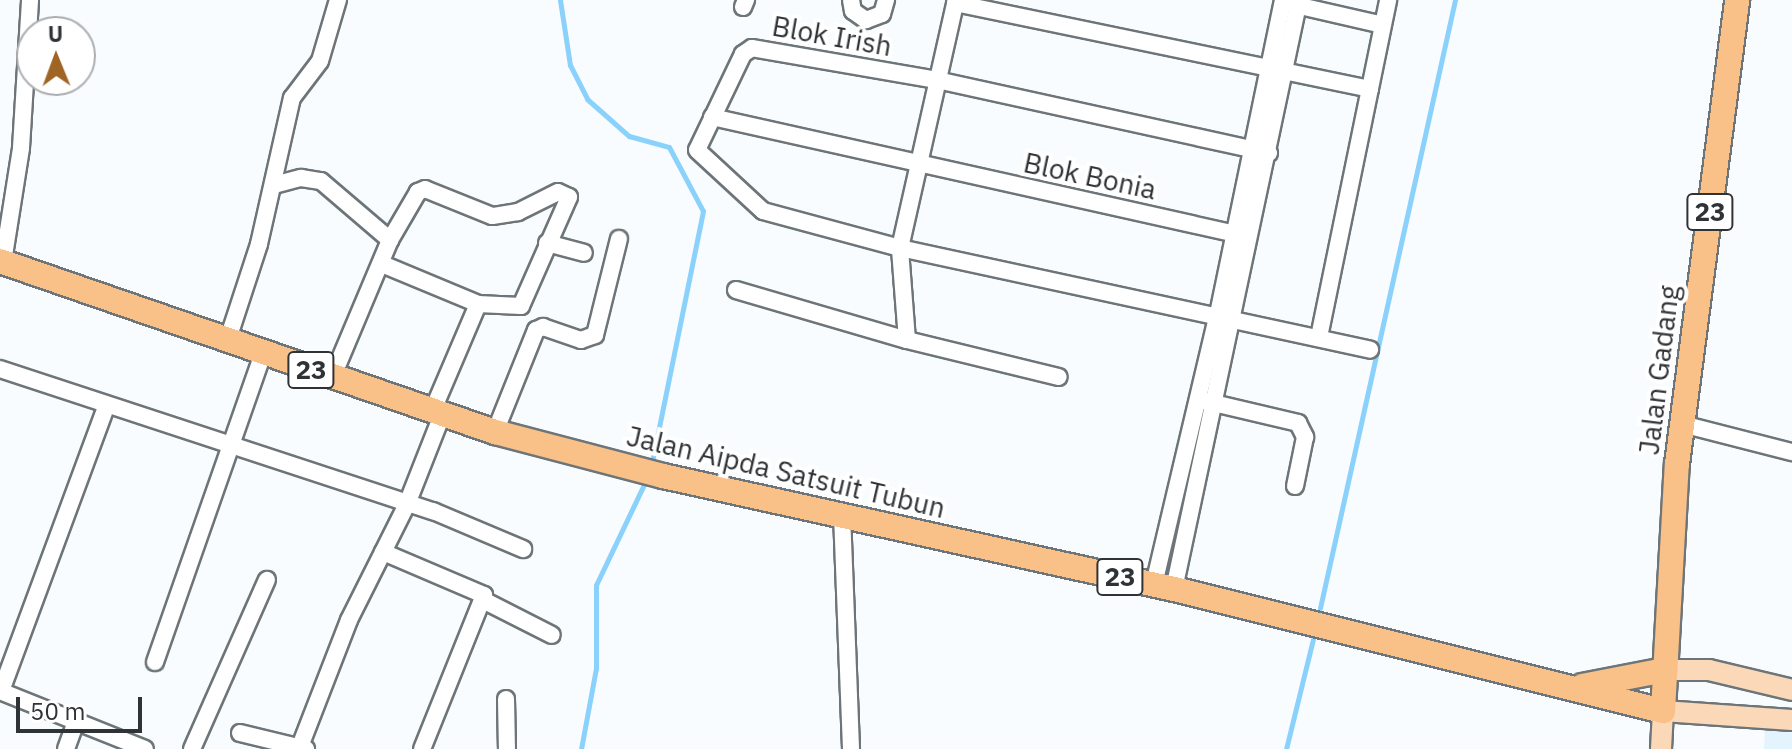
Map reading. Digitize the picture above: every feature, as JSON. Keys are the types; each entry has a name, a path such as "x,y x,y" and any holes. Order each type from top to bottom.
{"highway":[{"name":"Jalan Gadang","path":"1663,711 1665,630 1682,424 1737,0"},
{"name":"Jalan Aipda Satsuit Tubun","path":"2,262 495,432 663,476 1164,586 1575,686 1663,711"},
{"name":"Jalan Aipda Satsuit Tubun","path":"1575,686 1665,670"}],"main road":[{"path":"1665,670 1709,670 1792,690"},
{"path":"1663,711 1792,720"},
{"name":"Jalan Gadang","path":"1661,749 1663,711"}],"street":[{"path":"2,262 21,148 30,0"},
{"path":"228,339 274,185 292,98 320,61 338,0"},
{"path":"851,0 853,11 866,20 882,14 887,1"},
{"path":"1319,337 1388,0"},
{"path":"1164,586 1226,316 1276,73 1287,1 1383,25"},
{"path":"907,340 900,248 956,2 1276,73 1370,89"},
{"name":"Blok Irish","path":"712,117 743,54 752,48 937,80"},
{"path":"937,80 1260,151"},
{"path":"712,117 697,146 699,154 763,211 900,248 1226,316 1370,350"},
{"name":"Blok Bonia","path":"712,117 919,167 1243,235"},
{"path":"274,185 301,178 321,181 390,240"},
{"path":"332,378 390,240 418,192 425,189 492,216 566,193 569,197 521,306 478,304 382,264"},
{"path":"495,432 536,330 543,327 581,340 595,335 619,239"},
{"path":"547,243 584,253"},
{"path":"736,290 907,340 1059,377"},
{"path":"240,733 302,748 349,620 407,504 478,304"},
{"path":"155,662 228,443 263,353"},
{"path":"0,369 106,407 167,420 407,504 523,549"},
{"path":"1207,401 1298,423 1305,437 1295,486"},
{"path":"106,407 1,691 145,749"},
{"path":"1682,424 1792,452"},
{"path":"842,514 851,749"},
{"path":"383,552 480,591 483,600 422,749"},
{"path":"192,749 267,580"},
{"path":"483,600 552,635"},
{"path":"506,699 507,749"},
{"path":"66,749 76,722"}],"shaded area":[{"path":"1765,728 1792,733 1792,749 1764,749"}],"waterway":[{"path":"560,0 570,65 587,99 629,136 669,147 703,211 651,467"},
{"path":"1320,608 1455,0"},
{"path":"581,749 596,668 596,585 646,480"},
{"path":"1286,749 1313,639"}]}
